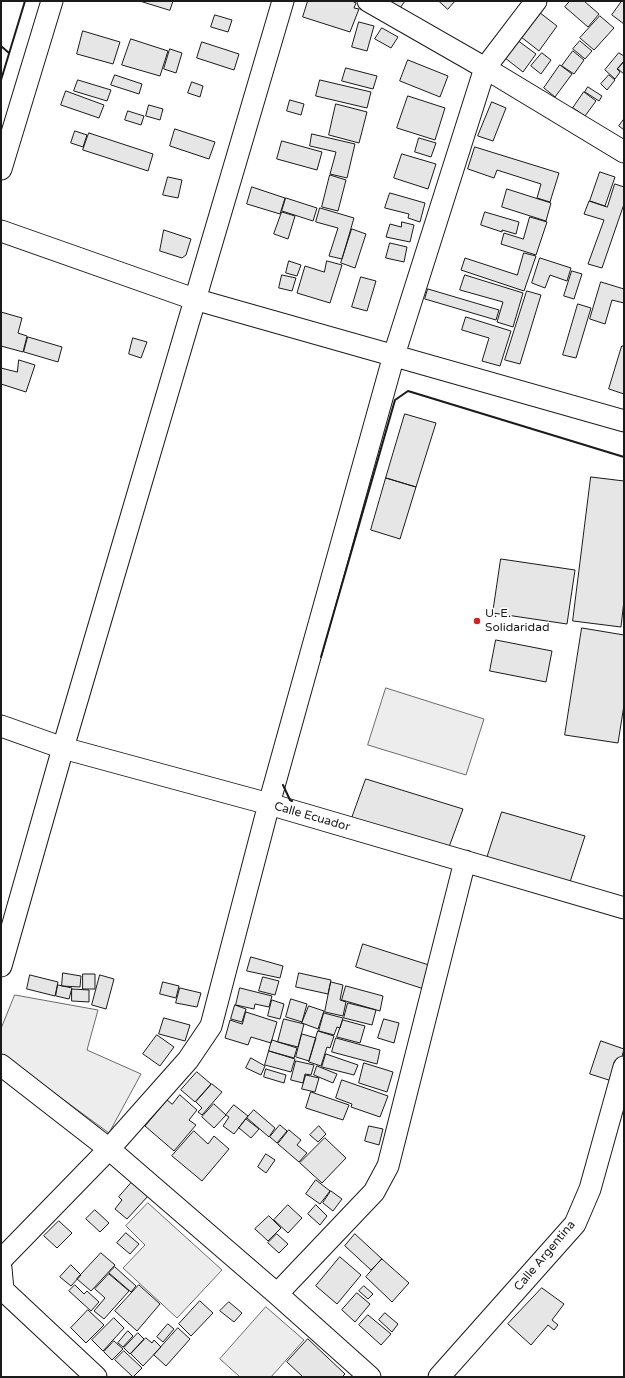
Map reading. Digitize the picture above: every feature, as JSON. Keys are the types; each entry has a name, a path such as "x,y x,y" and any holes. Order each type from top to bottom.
{"street":[{"path":"1,170 52,1"},
{"path":"1,966 194,299 283,1"},
{"path":"368,1 485,68 624,152"},
{"path":"1,1260 109,1149 188,1060 211,1026 269,804 394,354 485,68 536,1"},
{"path":"1,231 194,299 394,354 624,421"},
{"name":"Calle Ecuador","path":"1,726 63,748 269,804 624,908"},
{"path":"277,1294 374,1192 388,1166 465,861"},
{"path":"1,1065 109,1149 277,1294 370,1377"},
{"name":"Calle Argentina","path":"439,1377 575,1224 590,1189 624,1067"},
{"path":"1,1268 3,1290 96,1377"}],"shaded area":[{"path":"386,688 484,719 466,775 368,745"},
{"path":"15,995 98,1010 87,1050 141,1074 109,1133 1,1054 1,1029"},
{"path":"148,1203 222,1270 177,1318 123,1268 145,1245 126,1226"},
{"path":"266,1307 304,1340 271,1377 240,1377 220,1359"}],"building":[{"path":"140,1 173,1 170,10"},
{"path":"308,1 352,1 356,3 354,8 359,9 350,32 303,17"},
{"path":"390,1 405,1 400,8"},
{"path":"439,1 455,1 448,9"},
{"path":"570,1 584,1 599,14 588,27 565,7"},
{"path":"622,1 624,1 624,24 612,15"},
{"path":"535,9 557,26 539,51 516,33"},
{"path":"215,15 232,20 228,32 211,27"},
{"path":"600,16 614,28 594,50 580,38"},
{"path":"359,22 374,26 367,51 352,47"},
{"path":"382,28 398,37 391,48 375,39"},
{"path":"83,31 120,42 113,64 77,54"},
{"path":"513,37 536,54 523,72 500,54"},
{"path":"131,39 168,51 160,76 122,65"},
{"path":"580,41 592,51 585,59 573,49"},
{"path":"202,42 239,54 234,70 197,58"},
{"path":"170,49 182,53 176,73 164,69"},
{"path":"573,51 584,60 574,74 562,66"},
{"path":"542,53 551,60 541,74 531,66"},
{"path":"619,53 624,56 624,61 617,69 620,72 615,79 605,70"},
{"path":"408,60 448,76 440,97 400,81"},
{"path":"624,62 624,74 618,69"},
{"path":"560,65 572,74 555,97 544,88"},
{"path":"346,68 377,76 373,89 342,81"},
{"path":"115,75 142,84 139,94 111,85"},
{"path":"609,75 615,80 607,90 601,84"},
{"path":"78,80 111,90 107,101 74,91"},
{"path":"320,80 371,92 367,108 316,96"},
{"path":"192,82 203,86 200,97 188,93"},
{"path":"588,87 602,96 599,101 585,92"},
{"path":"66,91 104,105 99,118 61,105"},
{"path":"584,92 596,101 585,116 573,108"},
{"path":"408,96 445,108 435,140 397,128"},
{"path":"290,100 304,104 301,115 287,111"},
{"path":"492,102 506,108 493,141 478,136"},
{"path":"336,104 367,112 359,143 329,135"},
{"path":"149,105 163,109 160,120 146,116"},
{"path":"128,111 144,116 141,125 125,120"},
{"path":"624,119 624,130 619,126"},
{"path":"175,129 215,142 209,159 170,146"},
{"path":"75,131 87,135 83,147 71,143"},
{"path":"89,133 153,154 148,171 83,150"},
{"path":"312,134 355,144 347,178 330,174 336,152 310,146"},
{"path":"419,138 436,143 431,157 415,152"},
{"path":"282,141 322,152 317,170 277,159"},
{"path":"475,147 559,173 550,202 537,198 541,184 497,170 494,178 468,169"},
{"path":"402,154 436,164 428,189 394,178"},
{"path":"600,172 615,177 605,206 590,201"},
{"path":"330,175 346,180 338,211 322,207"},
{"path":"168,177 182,180 178,198 163,195"},
{"path":"615,184 624,187 624,204 602,268 588,264 604,220 584,214 589,201 607,207"},
{"path":"252,187 285,198 280,214 247,204"},
{"path":"507,189 551,203 546,221 502,207"},
{"path":"390,193 425,203 420,222 408,218 409,214 385,208"},
{"path":"286,198 317,208 313,221 282,211"},
{"path":"320,208 354,218 342,259 329,256 338,228 316,222"},
{"path":"282,212 295,216 288,239 274,234"},
{"path":"485,212 519,222 516,234 502,230 502,232 481,225"},
{"path":"530,217 547,222 536,255 501,244 504,233 523,239"},
{"path":"402,222 414,225 410,242 386,237 390,224 401,227"},
{"path":"352,229 366,234 355,268 341,263"},
{"path":"164,230 191,239 186,255 182,258 160,251"},
{"path":"390,243 407,247 404,262 386,258"},
{"path":"524,253 536,256 524,291 461,270 465,258 517,275"},
{"path":"540,258 571,268 567,281 550,275 545,288 532,283"},
{"path":"289,261 301,265 297,276 286,273"},
{"path":"327,261 342,265 330,303 297,293 305,266 324,272"},
{"path":"572,271 582,274 574,299 564,296"},
{"path":"282,275 296,278 292,291 279,288"},
{"path":"465,275 523,293 513,327 497,322 503,302 460,290"},
{"path":"361,277 376,281 367,311 352,307"},
{"path":"601,282 624,289 624,303 612,300 605,324 590,319"},
{"path":"428,289 499,310 496,320 425,299"},
{"path":"527,291 541,295 520,364 505,360"},
{"path":"578,304 591,308 576,358 563,355"},
{"path":"1,312 22,318 18,333 27,336 23,352 1,346"},
{"path":"466,317 511,331 500,366 482,361 489,338 462,330"},
{"path":"28,337 62,347 58,362 24,352"},
{"path":"133,338 147,342 141,358 129,354"},
{"path":"622,346 624,346 624,394 609,389"},
{"path":"19,360 35,365 26,392 1,384 1,368 17,372"},
{"path":"405,414 436,423 416,487 386,478"},
{"path":"591,477 624,481 624,600 621,627 573,621"},
{"path":"386,478 416,487 400,539 371,530"},
{"path":"501,559 575,570 567,624 493,613"},
{"path":"582,628 624,635 624,705 618,743 565,735"},
{"path":"496,640 552,651 546,682 490,671"},
{"path":"366,779 463,809 449,847 352,818"},
{"path":"502,812 585,836 570,882 487,858"},
{"path":"363,944 432,966 424,989 356,967"},
{"path":"251,957 283,966 280,978 247,971"},
{"path":"63,973 81,976 80,987 62,986"},
{"path":"299,973 331,980 328,994 296,987"},
{"path":"83,974 95,974 95,989 83,989"},
{"path":"30,975 58,982 55,996 27,989"},
{"path":"100,975 114,979 106,1009 92,1005"},
{"path":"263,977 279,981 275,995 259,991"},
{"path":"163,982 179,986 176,998 160,994"},
{"path":"331,982 343,985 340,1000 346,1002 343,1016 325,1012"},
{"path":"58,985 72,988 69,999 56,996"},
{"path":"346,986 383,996 380,1011 342,1000"},
{"path":"180,988 201,993 197,1007 176,1003"},
{"path":"240,988 272,996 269,1007 255,1004 254,1009 236,1005"},
{"path":"72,989 89,990 89,1002 72,1001"},
{"path":"291,999 307,1004 302,1022 286,1017"},
{"path":"272,1000 284,1004 280,1019 268,1016"},
{"path":"348,1003 376,1010 372,1025 344,1018"},
{"path":"235,1005 246,1009 242,1022 231,1019"},
{"path":"309,1006 324,1011 318,1029 302,1023"},
{"path":"246,1012 277,1022 271,1043 251,1037 248,1045 225,1038 230,1020 242,1024"},
{"path":"324,1013 343,1018 340,1028 337,1027 334,1035 319,1031"},
{"path":"164,1018 190,1025 185,1041 159,1034"},
{"path":"284,1019 304,1024 298,1047 278,1042"},
{"path":"384,1019 399,1023 394,1043 378,1038"},
{"path":"343,1020 365,1026 360,1043 337,1037"},
{"path":"318,1031 334,1036 330,1048 327,1047 321,1066 309,1062"},
{"path":"302,1034 316,1038 309,1061 296,1057"},
{"path":"157,1035 174,1047 160,1066 143,1054"},
{"path":"336,1038 380,1050 377,1064 332,1052"},
{"path":"272,1040 297,1048 294,1058 269,1051"},
{"path":"601,1041 624,1049 615,1082 590,1074"},
{"path":"269,1051 295,1059 291,1072 265,1065"},
{"path":"326,1054 358,1065 354,1075 322,1067"},
{"path":"251,1058 265,1066 261,1075 246,1068"},
{"path":"296,1061 314,1065 311,1075 305,1074 303,1083 291,1080"},
{"path":"364,1063 393,1072 387,1092 359,1083"},
{"path":"317,1066 337,1074 333,1083 314,1075"},
{"path":"266,1069 286,1075 284,1083 264,1077"},
{"path":"197,1072 211,1084 195,1102 181,1090"},
{"path":"306,1075 319,1078 315,1092 302,1089"},
{"path":"342,1080 388,1096 380,1117 351,1107 352,1104 336,1098"},
{"path":"212,1084 222,1092 202,1115 198,1112 202,1108 196,1102"},
{"path":"311,1092 349,1105 343,1120 306,1108"},
{"path":"180,1095 197,1110 189,1120 196,1125 174,1151 145,1126 167,1100 172,1104"},
{"path":"214,1104 226,1115 214,1128 202,1117"},
{"path":"234,1105 248,1116 234,1134 223,1126 229,1117 226,1115"},
{"path":"254,1110 275,1128 269,1137 247,1118"},
{"path":"246,1119 259,1129 251,1138 239,1128"},
{"path":"280,1125 287,1131 277,1143 270,1137"},
{"path":"319,1126 326,1134 318,1142 310,1135"},
{"path":"369,1126 383,1129 379,1145 365,1141"},
{"path":"289,1130 301,1140 297,1145 307,1153 299,1162 278,1144"},
{"path":"194,1131 208,1144 214,1136 229,1149 202,1181 172,1156"},
{"path":"325,1138 346,1158 322,1183 300,1163"},
{"path":"266,1154 275,1160 266,1173 258,1167"},
{"path":"316,1180 330,1191 320,1204 306,1194"},
{"path":"132,1182 148,1196 127,1219 115,1209 122,1200 119,1197"},
{"path":"331,1191 342,1199 333,1211 323,1203"},
{"path":"288,1205 302,1218 288,1233 274,1220"},
{"path":"316,1205 327,1216 320,1225 308,1214"},
{"path":"95,1210 109,1223 100,1232 86,1219"},
{"path":"269,1216 281,1228 268,1241 255,1229"},
{"path":"59,1221 72,1233 57,1248 44,1236"},
{"path":"126,1233 139,1244 130,1254 117,1243"},
{"path":"277,1234 288,1244 279,1253 268,1243"},
{"path":"355,1234 382,1259 371,1270 345,1246"},
{"path":"101,1253 115,1265 91,1291 77,1279"},
{"path":"340,1257 361,1275 337,1304 316,1286"},
{"path":"382,1259 409,1283 392,1302 366,1277"},
{"path":"71,1265 81,1275 71,1286 60,1277"},
{"path":"115,1267 136,1286 131,1292 109,1273"},
{"path":"109,1274 129,1291 104,1319 94,1311 105,1298 95,1289"},
{"path":"75,1285 84,1294 87,1291 99,1302 91,1311 69,1291"},
{"path":"139,1285 160,1304 137,1331 115,1311"},
{"path":"364,1286 373,1294 368,1299 359,1291"},
{"path":"542,1288 564,1304 552,1320 558,1325 554,1330 548,1325 531,1345 508,1324"},
{"path":"357,1293 370,1304 355,1322 342,1310"},
{"path":"200,1301 213,1313 191,1336 179,1324"},
{"path":"229,1302 242,1313 234,1322 220,1311"},
{"path":"88,1310 104,1325 86,1343 71,1328"},
{"path":"385,1313 398,1324 392,1332 379,1320"},
{"path":"368,1315 391,1334 381,1345 359,1325"},
{"path":"114,1318 124,1328 103,1351 92,1340"},
{"path":"168,1324 174,1329 163,1342 157,1337"},
{"path":"178,1328 190,1339 166,1366 154,1355"},
{"path":"128,1331 133,1336 123,1347 118,1343"},
{"path":"138,1333 144,1339 130,1354 124,1348"},
{"path":"146,1338 152,1343 154,1340 161,1347 143,1366 131,1354"},
{"path":"308,1339 345,1374 342,1377 303,1377 287,1362"},
{"path":"114,1341 123,1349 112,1360 104,1352"},
{"path":"124,1351 142,1368 133,1377 115,1360"}],"wall":[{"path":"1,80 25,1"},
{"path":"1,46 9,53"},
{"path":"321,657 395,400 408,391 624,457"},
{"path":"283,785 290,800 292,801"}],"place":[{"name":"U. E. Solidaridad","path":"477,621"}]}
